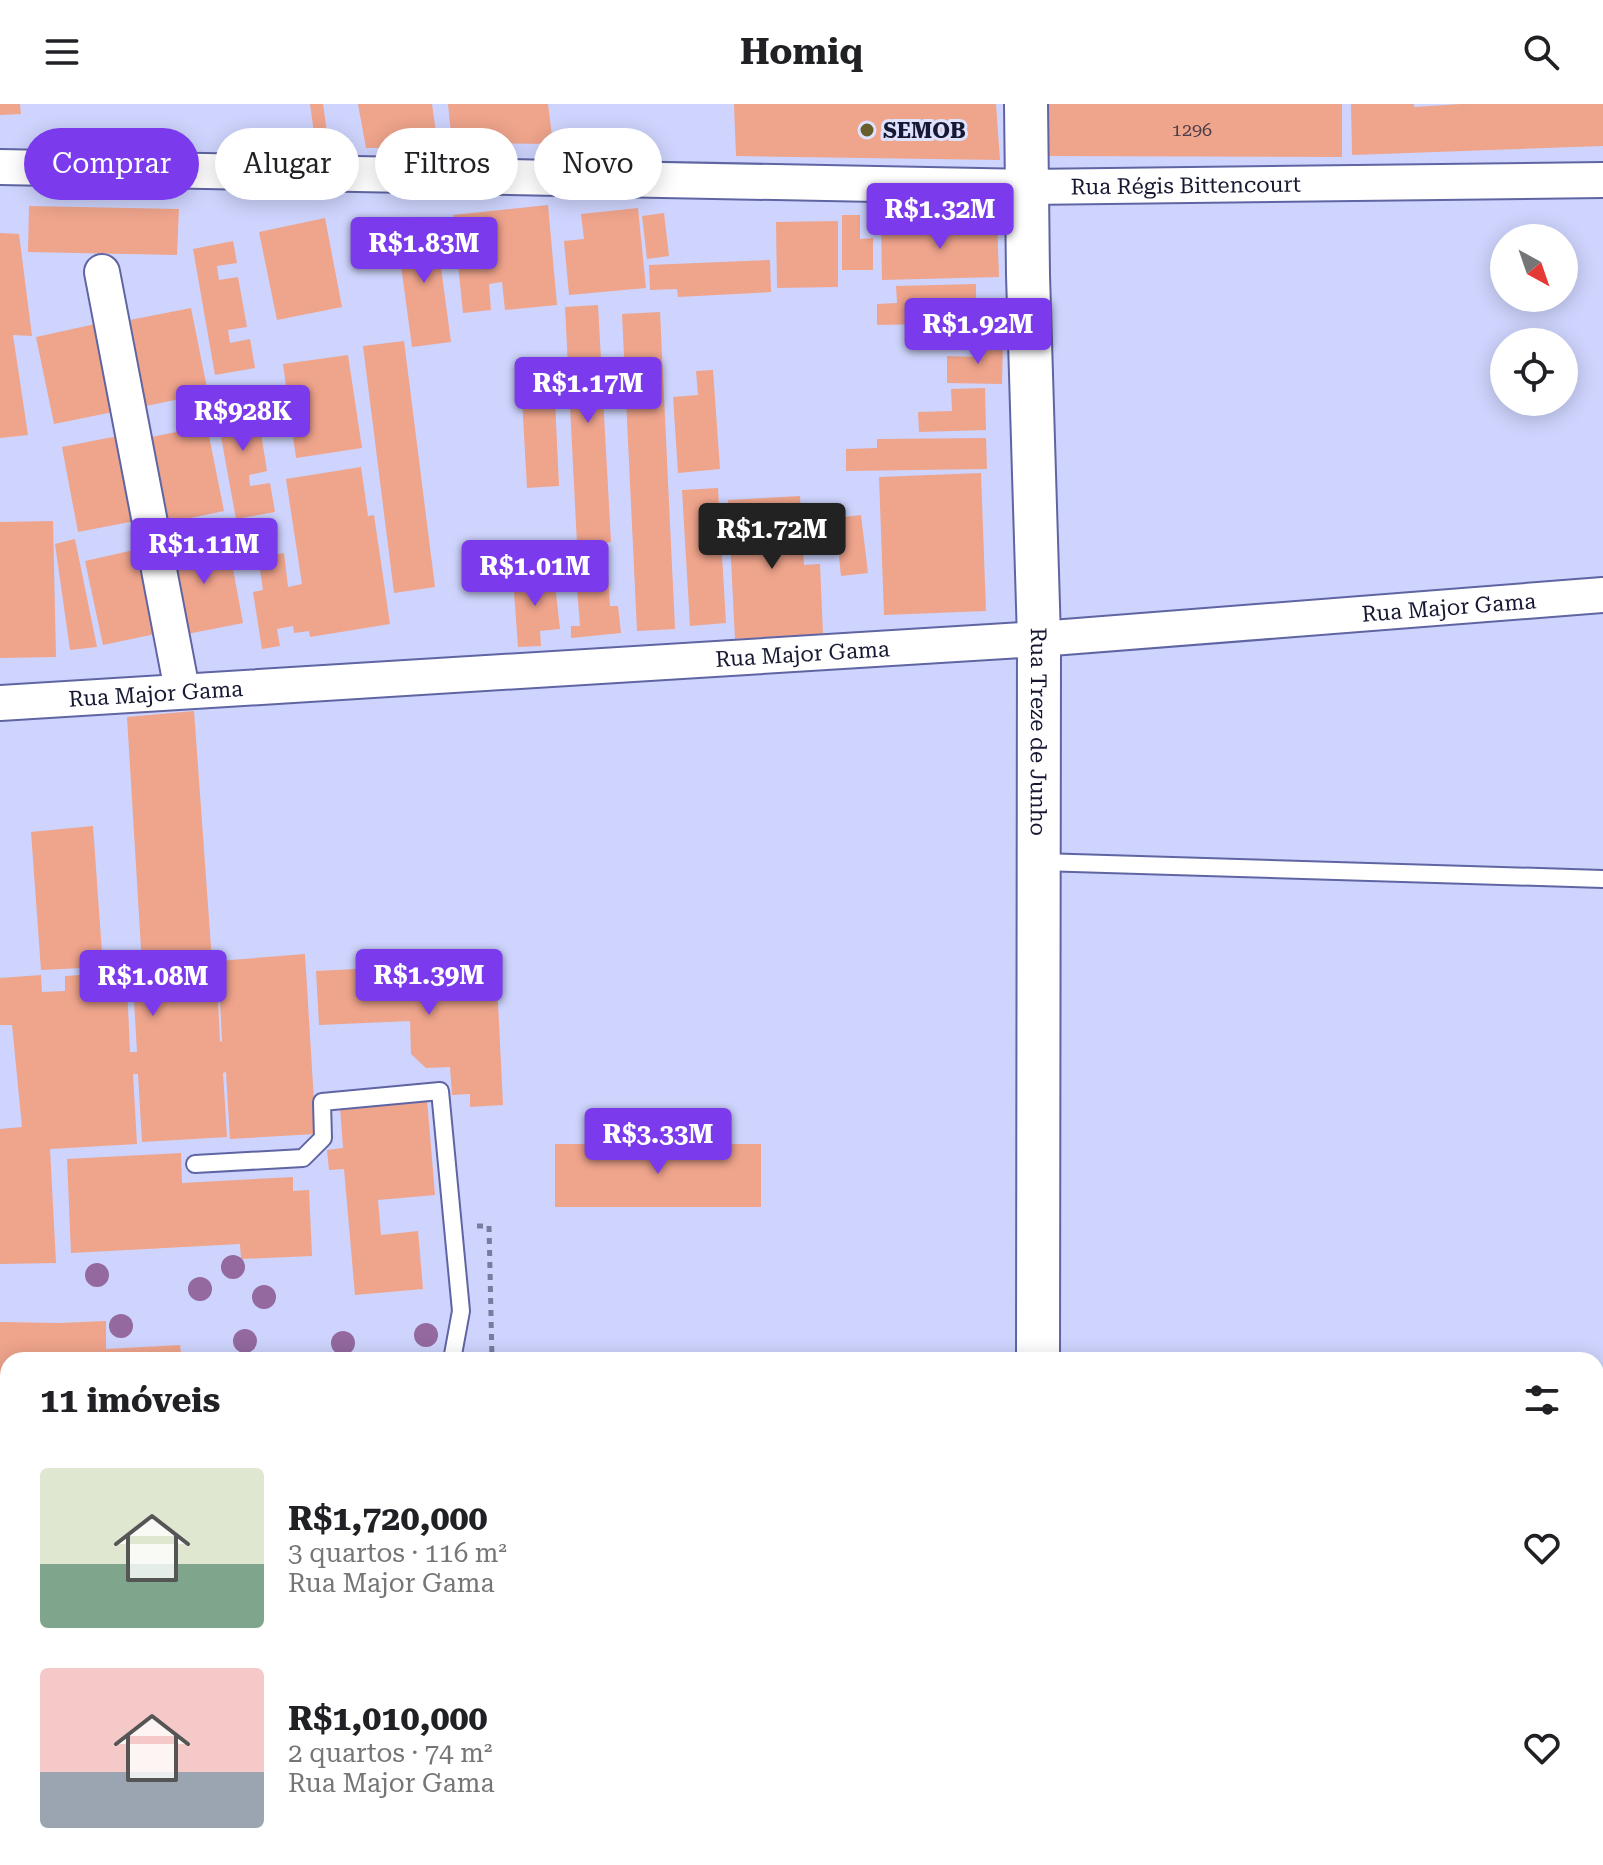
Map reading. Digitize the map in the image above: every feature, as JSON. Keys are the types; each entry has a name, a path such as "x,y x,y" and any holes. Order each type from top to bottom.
{"street":[{"name":"Rua Treze de Junho","path":"1026,104 1039,639 1038,1352"},
{"name":"Rua Régis Bittencourt","path":"0,167 1027,187 1603,180"},
{"path":"102,272 182,690"},
{"name":"Rua Major Gama","path":"0,703 1039,639 1603,595"}],"lane":[{"path":"1039,862 1603,879"},
{"path":"195,1164 303,1158 323,1138 322,1102 440,1091 461,1311 453,1352"}],"path":[{"path":"452,1227 489,1226 492,1352"}],"building":[{"path":"0,104 20,104 21,114 0,115"},
{"path":"310,104 323,104 326,128 313,128"},
{"path":"358,104 432,104 435,128 375,128 375,148 366,148"},
{"path":"448,104 548,104 551,128 534,128 534,144 518,144 518,128 450,128"},
{"name":"SEMOB","path":"734,104 996,104 1000,160 736,156"},
{"path":"1041,104 1342,104 1342,157 1042,156"},
{"path":"1351,104 1414,104 1414,107 1603,104 1603,146 1352,155"},
{"path":"548,205 557,305 505,310 502,282 489,284 491,310 463,313 453,215"},
{"path":"29,206 179,209 177,255 28,252"},
{"path":"638,208 646,288 569,295 564,241 584,239 581,214"},
{"path":"664,213 669,256 647,259 642,216"},
{"path":"842,215 860,215 860,239 873,238 873,270 842,270"},
{"path":"325,218 342,307 277,320 259,232"},
{"path":"838,221 838,287 777,288 776,222"},
{"path":"997,221 999,277 882,280 881,225"},
{"path":"435,223 451,342 412,347 396,228"},
{"path":"0,233 19,234 32,336 13,335 28,435 0,438"},
{"path":"233,241 237,263 217,266 219,280 238,277 247,327 228,330 230,343 250,339 255,368 215,375 193,249"},
{"path":"770,260 771,292 678,297 677,289 650,290 649,265"},
{"path":"976,284 976,323 877,325 877,304 897,303 896,286"},
{"path":"598,305 611,542 577,544 565,307"},
{"path":"191,308 208,393 146,406 130,320"},
{"path":"660,312 675,629 637,631 622,314"},
{"path":"100,323 118,411 54,424 36,337"},
{"path":"404,341 435,587 394,593 363,346"},
{"path":"979,341 1003,342 1002,384 947,383 947,356 979,357"},
{"path":"348,355 362,448 296,458 283,364"},
{"path":"713,370 720,469 678,473 673,397 698,395 696,371"},
{"path":"554,379 559,486 527,488 521,381"},
{"path":"254,386 257,407 237,411 240,425 259,421 267,471 249,475 250,486 270,483 275,512 236,519 213,393"},
{"path":"985,388 986,430 919,432 918,412 952,411 951,389"},
{"path":"207,426 224,511 162,524 146,438"},
{"path":"123,435 140,520 78,532 62,447"},
{"path":"986,438 987,469 846,471 846,449 877,448 877,439"},
{"path":"361,467 368,516 374,515 390,624 310,637 309,631 294,633 293,626 277,629 280,646 262,649 253,592 263,590 258,557 284,553 288,587 302,584 286,479"},
{"path":"981,473 986,611 884,615 879,477"},
{"path":"718,488 726,623 690,626 682,490"},
{"path":"800,496 804,565 820,564 823,634 735,639 728,500"},
{"path":"861,515 868,573 841,576 835,518"},
{"path":"53,521 56,657 0,658 0,522"},
{"path":"227,537 243,623 182,635 165,550"},
{"path":"75,539 97,647 70,650 55,544"},
{"path":"143,548 160,633 103,645 85,561"},
{"path":"607,560 610,606 618,606 621,633 571,638 571,626 580,626 575,563"},
{"path":"554,575 560,629 540,631 541,646 518,647 513,578"},
{"path":"194,711 212,961 191,962 192,968 203,968 204,979 217,978 220,1042 218,961 305,954 316,1134 230,1139 226,1072 223,1073 227,1137 142,1142 138,1074 133,1074 137,1144 50,1149 56,1263 0,1264 0,1129 22,1127 12,1025 0,1025 0,978 41,975 42,992 65,991 65,976 112,973 113,987 127,986 130,1052 137,1052 132,966 142,965 127,717"},
{"path":"93,826 103,967 41,970 31,832"},
{"path":"496,962 503,1105 470,1107 470,1094 452,1095 450,1067 426,1068 411,1054 410,1021 319,1025 316,971"},
{"path":"427,1099 435,1195 378,1200 381,1235 418,1231 423,1289 355,1295 344,1169 329,1170 327,1150 343,1148 340,1107"},
{"path":"555,1144 761,1144 761,1207 555,1207"},
{"path":"181,1153 182,1183 293,1177 293,1191 309,1190 312,1256 241,1259 240,1244 71,1253 67,1159"},
{"path":"106,1321 106,1349 180,1345 181,1352 0,1352 0,1322"}],"place":[{"name":"SEMOB","path":"867,130"}]}
